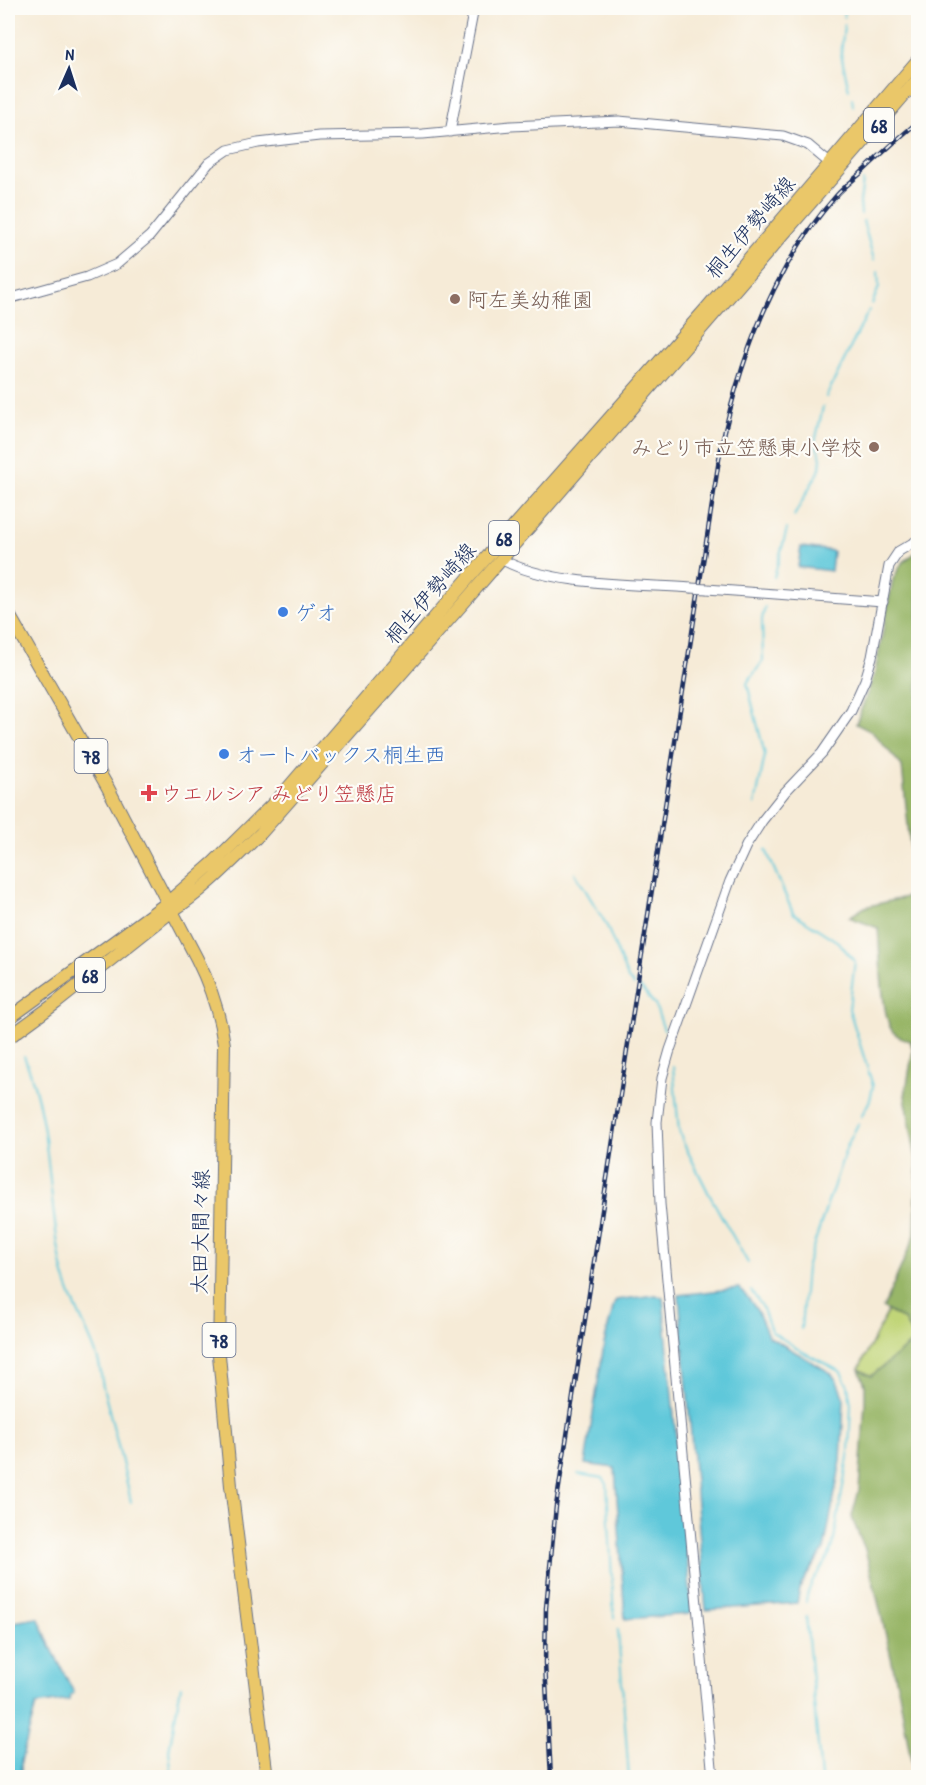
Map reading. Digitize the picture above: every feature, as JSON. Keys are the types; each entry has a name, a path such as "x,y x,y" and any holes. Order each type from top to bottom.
{"main road":[{"name":"68","path":"834,167 918,60"},
{"name":"68","path":"834,167 918,79"},
{"name":"桐生伊勢崎線","path":"8,1019 170,907 187,901 261,833 791,227 834,167"},
{"name":"桐生伊勢崎線","path":"8,1038 56,1002 170,907 282,795 472,574 834,167"},
{"name":"太田大間々線","path":"8,613 97,767 170,907 212,991 223,1037 219,1355 231,1486 267,1778"}],"street":[{"path":"450,132 474,8"},
{"path":"8,299 87,277 117,264 150,236 209,163 228,150 258,143 319,136 450,132 535,124 632,122 697,130 783,136 803,142 815,149 834,167"},
{"path":"713,1778 660,1204 657,1132 659,1095 670,1050 730,881 746,846 762,820 822,753 851,711 870,663 889,566 899,551 918,540"},
{"path":"501,559 519,568 567,579 883,602"}],"green space":[{"path":"918,553 918,1778 914,1777 899,1692 865,1549 852,1516 859,1490 865,1403 865,1385 859,1369 871,1376 914,1341 905,1321 883,1308 915,1235 917,1164 905,1096 913,1050 910,1041 895,1034 889,1024 880,966 878,928 849,917 865,907 915,895 902,766 872,732 856,724 875,672 893,579 902,563"},
{"path":"888,1311 905,1321 914,1341 871,1376 859,1369"}],"water":[{"path":"801,547 833,551 831,571 798,567"},
{"path":"739,1288 757,1310 768,1336 831,1373 837,1381 844,1399 841,1461 824,1550 801,1585 797,1603 706,1610 679,1295"},
{"path":"656,1295 663,1298 692,1611 690,1614 625,1619 615,1468 585,1464 604,1344 614,1304 616,1300"},
{"path":"37,1618 74,1693 69,1700 36,1705 21,1761 21,1777 8,1777 8,1623"}],"waterway":[{"path":"843,8 844,17"},
{"path":"844,25 841,54 849,90"},
{"path":"852,98 853,106"},
{"path":"861,214 863,181"},
{"path":"863,221 874,260"},
{"path":"872,304 879,287 878,272"},
{"path":"826,397 869,310"},
{"path":"794,516 820,469 821,458 815,442 823,407"},
{"path":"774,577 787,529"},
{"path":"755,805 765,755 747,683 763,661 762,619 765,607"},
{"path":"766,850 793,913 838,942 855,961 849,1009 873,1086 870,1100 861,1117"},
{"path":"575,873 606,924 628,979 634,985"},
{"path":"640,987 655,1005 664,1030"},
{"path":"24,1056 40,1107 62,1267 69,1291 99,1363 131,1502"},
{"path":"673,1067 679,1131 683,1142 748,1263"},
{"path":"801,1329 806,1268 847,1146 858,1124"},
{"path":"751,1291 762,1306 771,1331 801,1351 841,1372 848,1386 851,1404 849,1451 833,1546 810,1587 806,1602"},
{"path":"578,1474 603,1478 607,1484 614,1618"},
{"path":"806,1616 821,1778"},
{"path":"618,1630 629,1778"},
{"path":"172,1778 169,1750 181,1686"}],"railway":[{"path":"551,1778 545,1663 546,1608 556,1506 720,453 748,350 777,284 794,253 839,193 918,122"}],"place":[{"name":"阿左美幼稚園","path":"455,299"},
{"name":"みどり市立笠懸東小学校","path":"874,447"},
{"name":"ゲオ","path":"283,612"},
{"name":"オートバックス桐生西","path":"224,754"},
{"name":"ウエルシア みどり笠懸店","path":"149,793"}]}
